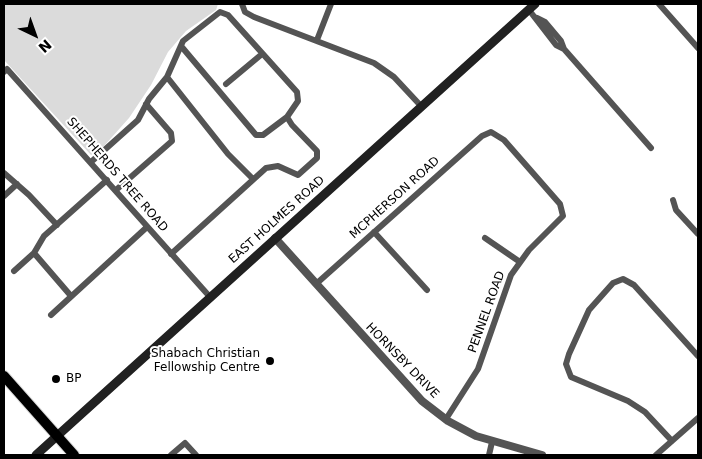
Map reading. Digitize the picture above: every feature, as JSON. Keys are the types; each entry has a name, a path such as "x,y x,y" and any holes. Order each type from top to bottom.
{"main road":[{"name":"EAST HOLMES ROAD","path":"36,455 532,7"},
{"path":"4,376 74,455"}],"street":[{"path":"317,40 331,4"},
{"path":"659,4 698,48"},
{"path":"242,6 254,17 362,57 394,77 421,106"},
{"path":"532,7 536,18 551,39 564,49 651,148"},
{"path":"91,162 135,123 146,104 168,77 181,46 192,33 220,12 228,15 298,95 298,101 287,117 263,135 256,134 181,46"},
{"path":"226,84 262,54"},
{"name":"SHEPHERDS TREE ROAD","path":"5,70 91,162 210,297"},
{"path":"168,77 228,154 253,179"},
{"path":"116,190 172,141 171,133 146,104"},
{"path":"171,254 266,168 273,165 298,175 318,158 317,151 292,125 287,117"},
{"name":"MCPHERSON ROAD","path":"316,284 482,136 491,132"},
{"name":"PENNEL ROAD","path":"446,419 478,369 506,285 520,262 559,222 564,210 548,189 504,140 491,132"},
{"path":"4,173 57,225"},
{"path":"14,271 34,253 41,240 107,180"},
{"path":"4,196 17,184"},
{"path":"673,200 676,210 698,234"},
{"path":"51,315 147,227"},
{"path":"374,232 427,290"},
{"name":"HORNSBY DRIVE","path":"275,238 412,392 446,419 476,436 542,455"},
{"path":"485,238 520,262"},
{"path":"34,253 71,296"},
{"path":"672,441 640,408 618,395 574,379 568,375 566,364 575,337 589,310 613,283 623,279 634,285 698,356"},
{"path":"656,455 698,418"},
{"path":"171,455 184,442 196,455"},
{"path":"489,455 492,442"}],"shaded area":[{"path":"4,4 218,4 216,10 186,31 168,52 151,85 129,118 104,146 91,155 4,60"}],"place":[{"name":"Shabach Christian Fellowship Centre","path":"270,361"},
{"name":"BP","path":"56,379"}]}
